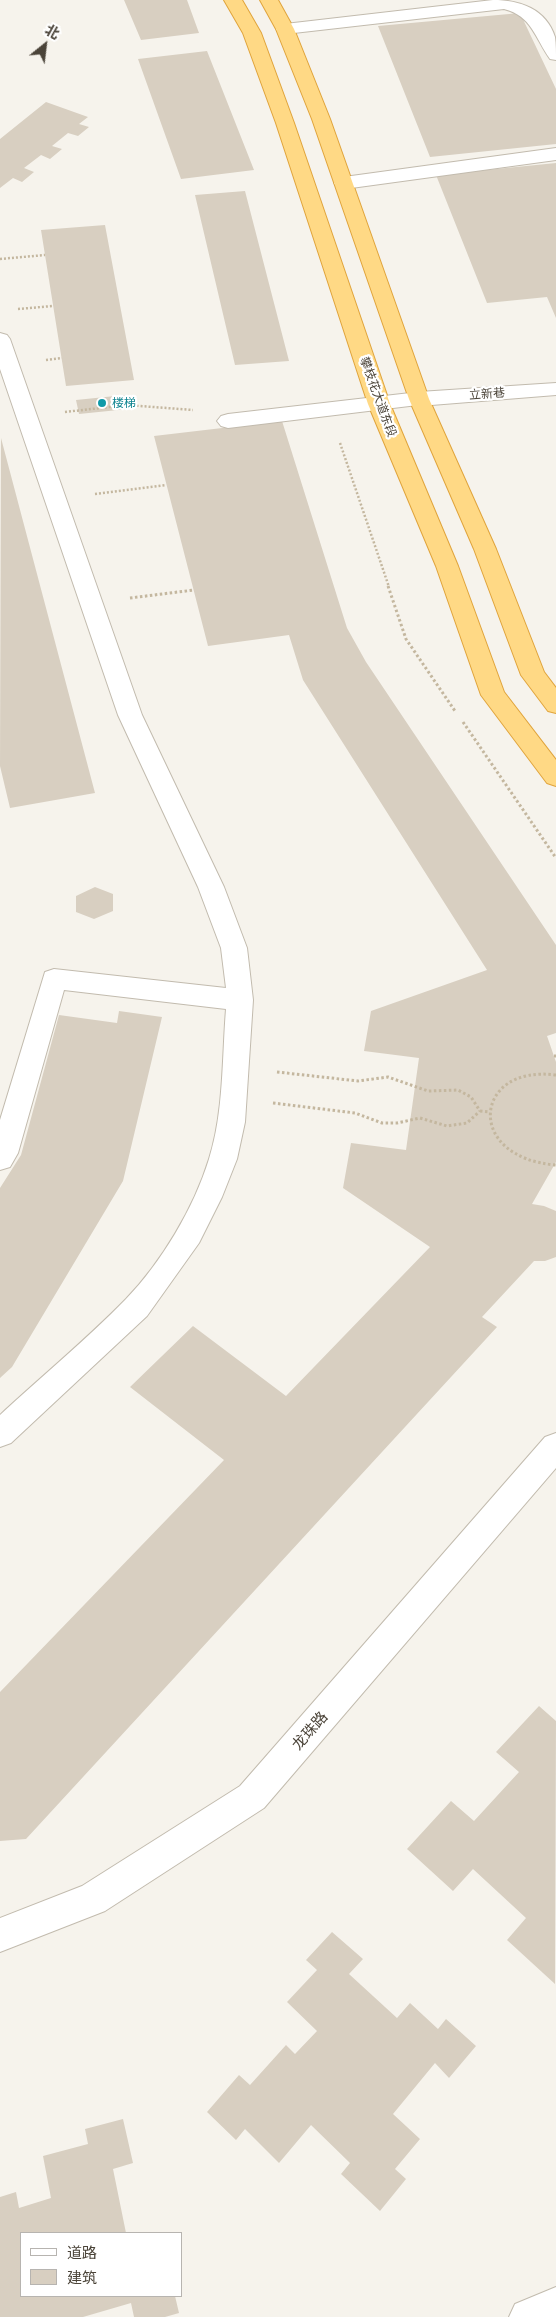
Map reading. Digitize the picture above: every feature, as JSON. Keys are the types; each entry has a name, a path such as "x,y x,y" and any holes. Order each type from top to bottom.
{"highway":[{"name":"攀枝花大道东段","path":"233,0 252,33 286,123 379,404 447,566 493,695 556,777"},
{"path":"269,0 286,29 344,183 419,399 485,549 533,675 556,705"}],"street":[{"path":"286,29 504,4 521,7 534,15 556,55"},
{"path":"344,183 556,154"},
{"path":"0,339 130,715 212,887 234,948 240,1000 231,1122 223,1159 189,1235 137,1307 0,1434"},
{"name":"立新巷","path":"228,422 419,399 556,389"},
{"path":"0,1159 4,1153 54,979 240,1000"},
{"name":"龙珠路","path":"0,1935 92,1899 252,1797 556,1446"},
{"path":"528,2317 556,2306"}],"path":[{"path":"0,259 45,255"},
{"path":"28,308 53,306"},
{"path":"78,410 127,405"},
{"path":"329,409 406,639 456,712"},
{"path":"105,493 166,485"},
{"path":"130,598 194,590"},
{"path":"462,720 556,858"},
{"path":"235,1067 360,1081 388,1077 432,1092 451,1089 461,1091 476,1103 480,1111"},
{"path":"556,1075 534,1074 517,1078 503,1087 495,1098 490,1112 492,1128 500,1143 514,1155 534,1163 556,1165"},
{"path":"233,1098 355,1113 382,1123 397,1123 420,1118 437,1124 457,1125 467,1123 480,1111 490,1112"}],"building":[{"path":"124,0 187,0 199,33 141,40"},
{"path":"520,13 556,89 556,144 430,157 378,26"},
{"path":"207,51 254,170 181,179 138,59"},
{"path":"46,102 88,117 79,124 89,127 78,136 68,133 52,146 62,149 50,159 41,155 24,168 34,172 22,182 13,178 0,188 0,139"},
{"path":"556,163 556,318 547,297 487,303 436,175"},
{"path":"245,191 289,361 235,365 195,195"},
{"path":"105,225 134,380 66,386 41,230"},
{"name":"楼梯","path":"125,395 128,409 79,414 76,400"},
{"path":"282,421 347,628 366,662 556,945 556,1033 547,1036 556,1062 556,1162 532,1204 556,1211 556,1257 545,1261 534,1261 482,1317 497,1327 26,1839 0,1841 0,1692 224,1460 130,1387 193,1326 286,1396 430,1247 343,1188 351,1143 406,1150 419,1058 364,1051 371,1011 487,970 303,680 289,635 208,646 154,436"},
{"path":"1,438 95,793 10,808 0,766"},
{"path":"95,887 113,894 113,911 94,919 76,912 76,896"},
{"path":"119,1011 162,1017 123,1181 12,1367 0,1378 0,1188 21,1155 59,1015 117,1023"},
{"path":"539,1706 556,1721 555,1984 507,1940 526,1918 473,1869 453,1891 407,1849 451,1801 474,1821 519,1772 496,1752"},
{"path":"332,1932 363,1959 349,1974 397,2018 410,2003 438,2029 446,2019 476,2046 449,2078 435,2063 393,2114 420,2139 395,2169 406,2179 380,2211 341,2174 350,2163 311,2125 279,2163 245,2129 236,2140 207,2112 239,2075 250,2085 286,2045 295,2054 317,2031 287,2002 317,1970 306,1960"},
{"path":"123,2119 133,2163 113,2169 126,2232 20,2232 20,2297 175,2297 179,2313 165,2317 134,2317 131,2303 83,2317 0,2317 0,2197 16,2192 19,2208 51,2198 43,2156 88,2144 85,2129"}],"place":[{"name":"楼梯","path":"102,403"}]}
